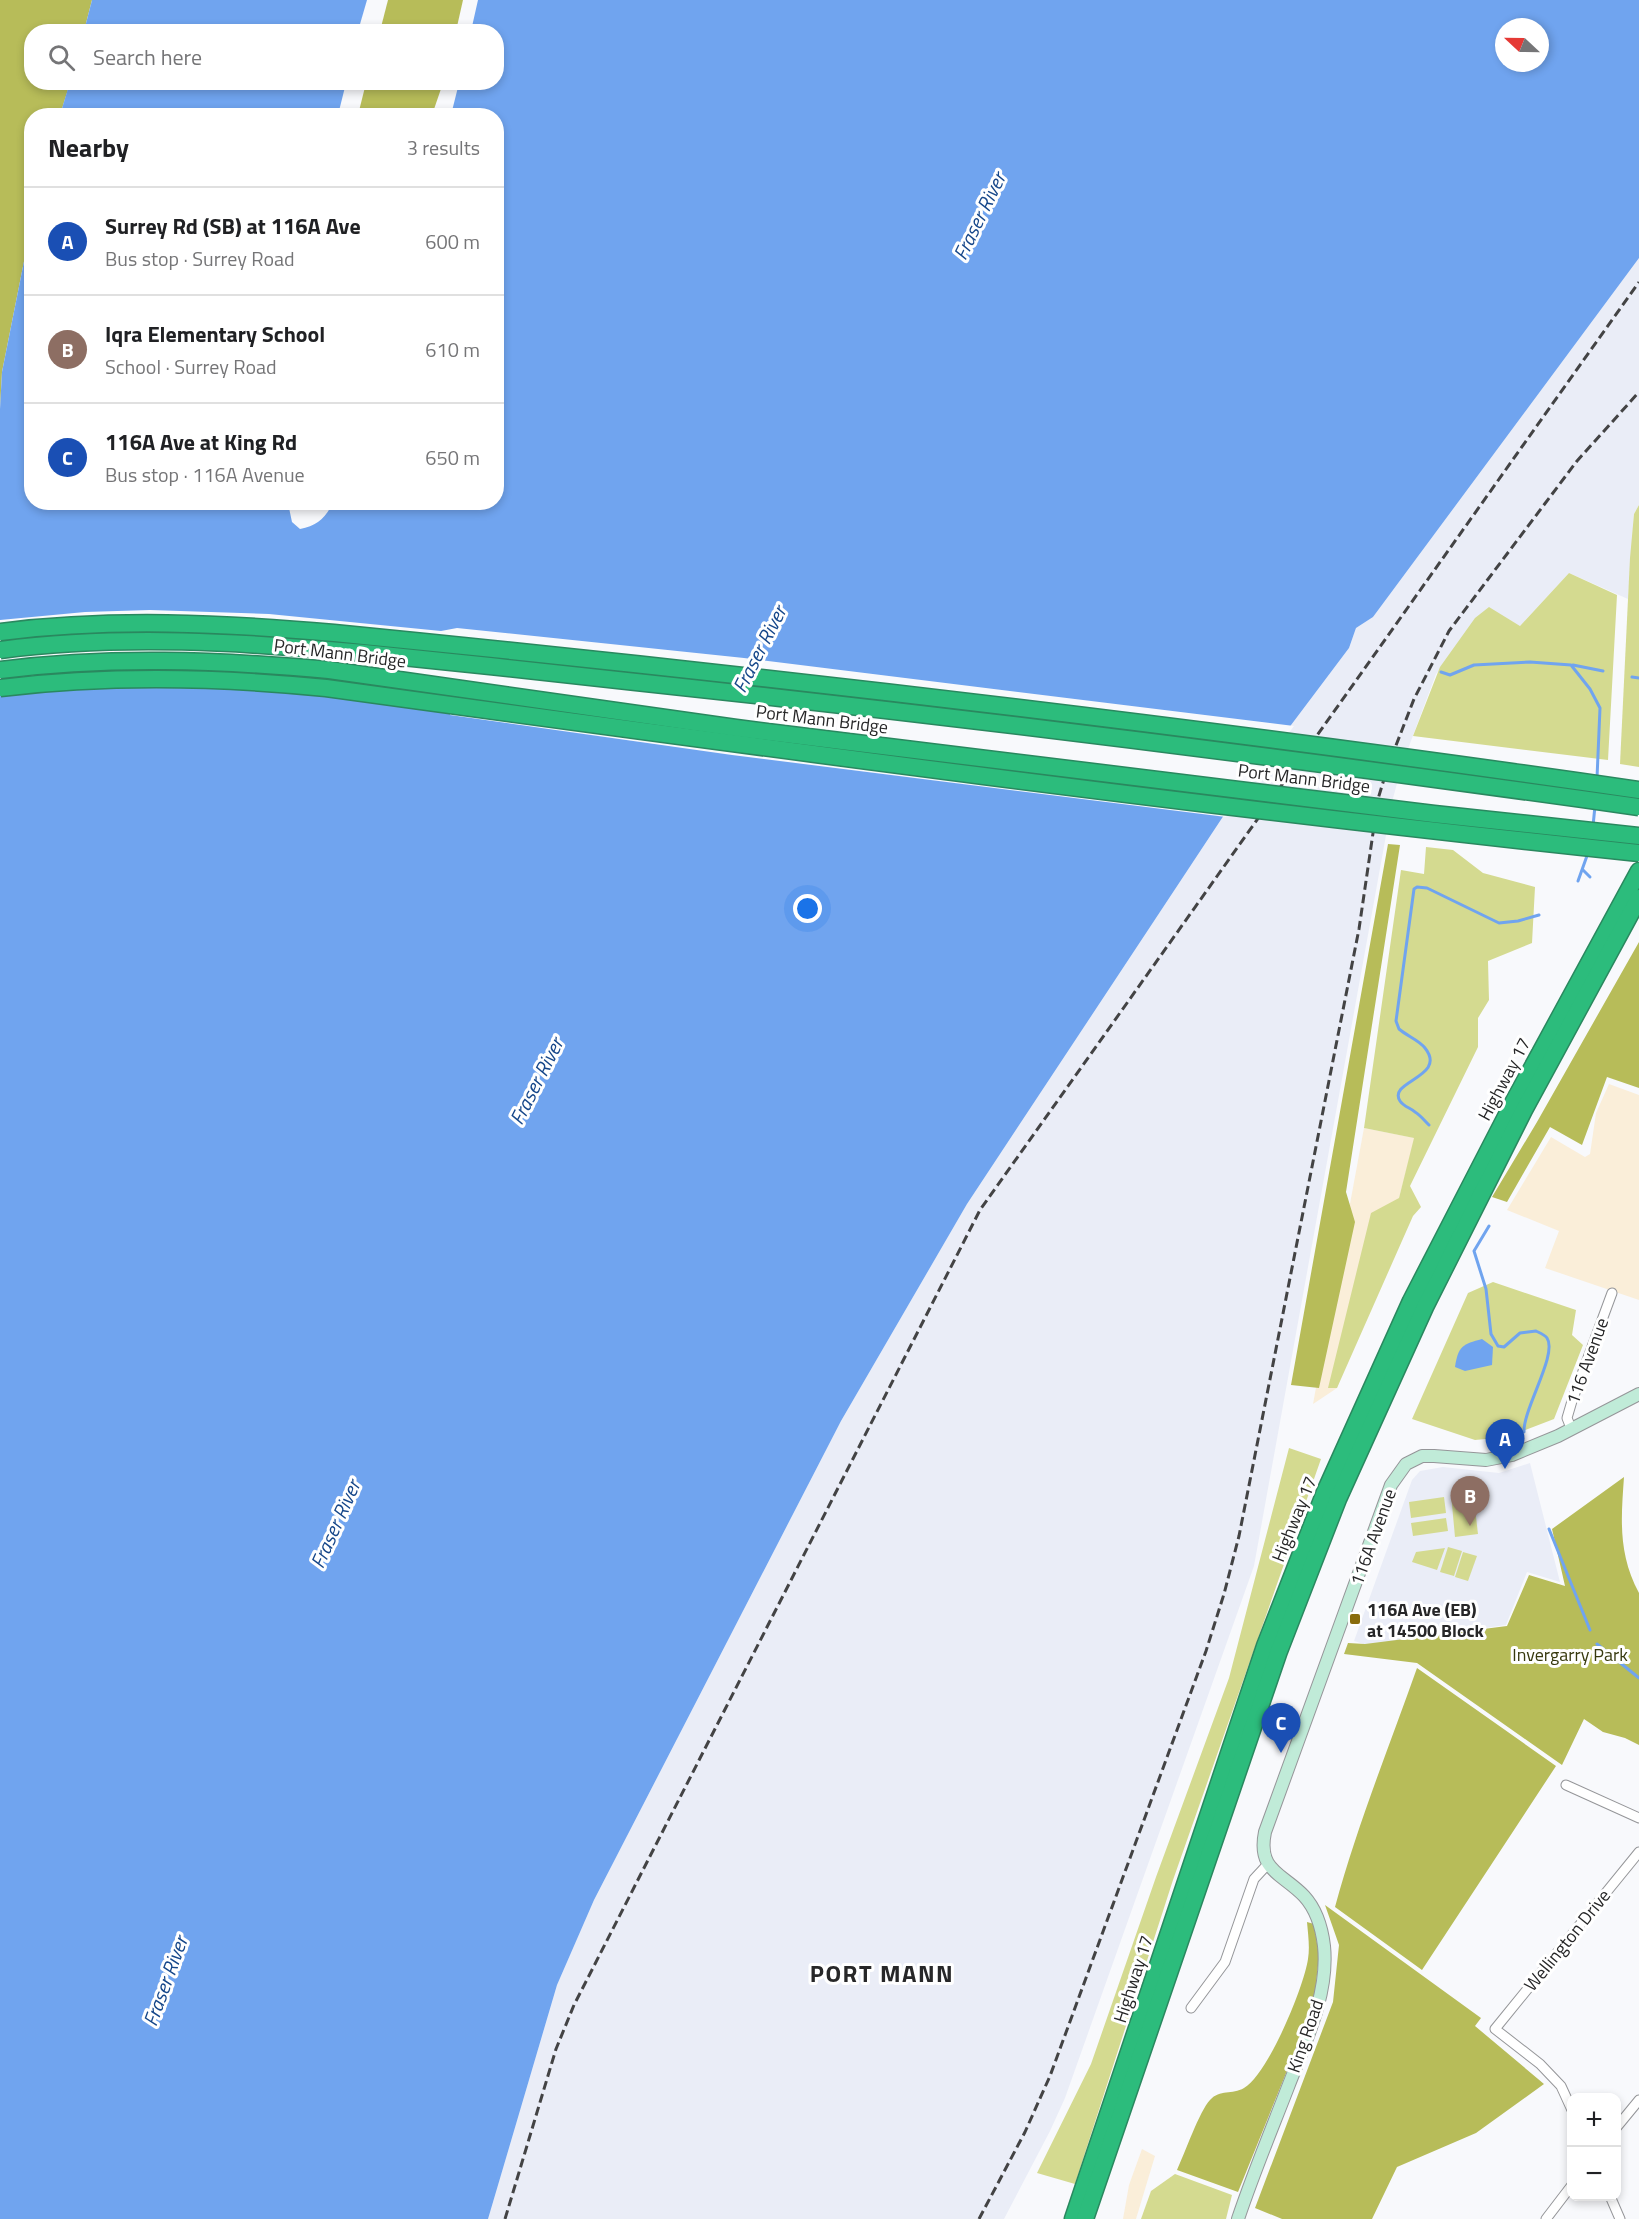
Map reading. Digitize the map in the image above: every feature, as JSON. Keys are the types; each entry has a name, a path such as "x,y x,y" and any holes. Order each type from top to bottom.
{"highway":[{"path":"0,632 86,624 150,623 268,627 345,634 742,675 1430,759 1639,790"},
{"name":"Port Mann Bridge","path":"0,650 86,642 150,640 267,644 456,662 752,694 1100,736 1639,807"},
{"name":"Port Mann Bridge","path":"0,670 87,662 150,660 266,664 329,670 747,729 1434,814 1639,836"},
{"path":"0,688 88,680 150,678 264,682 316,687 734,745 1431,831 1639,853"},
{"name":"Highway 17","path":"1073,2219 1265,1646 1325,1492 1416,1291 1513,1103 1639,871"},
{"name":"Highway 17","path":"1085,2219 1279,1651 1338,1499 1425,1307 1524,1110 1639,898"}],"street":[{"name":"116 Avenue","path":"1571,1428 1567,1418 1572,1401 1612,1293"},
{"path":"1571,1428 1639,1394"},
{"name":"116A Avenue","path":"1267,1865 1262,1844 1265,1832 1391,1485 1406,1464 1422,1456 1494,1460 1527,1450 1571,1428"},
{"path":"1566,1785 1639,1818"},
{"name":"Wellington Drive","path":"1567,2099 1561,2086 1540,2064 1495,2029 1639,1852"},
{"path":"1191,2008 1225,1962 1254,1879 1267,1865"},
{"name":"King Road","path":"1238,2219 1311,2027 1324,1968 1324,1943 1313,1909 1304,1896 1267,1865"},
{"path":"1621,2123 1639,2100"},
{"path":"1546,2219 1567,2192"},
{"path":"1612,2201 1620,2219"}],"shaded area":[{"path":"1639,258 1639,505 1634,514 1628,599 1569,573 1520,626 1489,608 1436,674 1402,765 1392,802 1254,1566 1065,2098 1004,2219 488,2219 557,1985 594,1900 841,1421 967,1204 1230,806 1349,648 1356,628 1373,617"},
{"path":"1609,1084 1639,1095 1639,1300 1545,1268 1559,1231 1507,1210 1551,1137 1585,1157 1590,1154 1596,1113"},
{"path":"1364,1128 1415,1138 1399,1198 1337,1388 1313,1404"},
{"path":"1530,1463 1560,1582 1527,1572 1506,1625 1367,1645 1354,1641 1412,1480 1420,1471 1443,1467 1499,1473"},
{"path":"1142,2149 1155,2156 1136,2219 1123,2219 1129,2185"}],"green space":[{"path":"0,0 92,0 86,24 24,24 24,90 68,90 62,108 24,108 24,261 2,372 0,409"},
{"path":"388,0 463,0 458,24 382,24"},
{"path":"364,90 441,90 434,108 360,108"},
{"path":"1639,505 1639,767 1620,764 1630,558 1634,514"},
{"path":"1569,573 1617,595 1608,760 1413,736 1440,667 1475,618 1489,607 1520,626"},
{"path":"1388,844 1400,845 1346,1192 1355,1222 1319,1388 1291,1385"},
{"path":"1426,847 1453,850 1483,873 1535,887 1532,943 1488,961 1489,1000 1478,1018 1478,1047 1410,1186 1421,1207 1413,1216 1337,1388 1328,1388 1371,1213 1399,1198 1414,1138 1364,1128 1401,870 1424,874"},
{"path":"1639,942 1639,1088 1607,1077 1582,1145 1550,1127 1507,1202 1492,1197 1537,1122"},
{"path":"1493,1282 1576,1310 1572,1335 1583,1345 1554,1419 1507,1437 1475,1440 1412,1419 1468,1293"},
{"path":"1289,1448 1321,1459 1173,1880 1075,2184 1037,2173 1091,2064 1229,1678"},
{"name":"Invergarry Park","path":"1624,1477 1622,1536 1627,1564 1639,1593 1639,1745 1625,1738 1603,1732 1584,1719 1562,1765 1417,1663 1344,1654 1348,1643 1365,1644 1507,1626 1529,1575 1565,1586 1552,1529"},
{"path":"1473,1491 1478,1534 1455,1537 1451,1494"},
{"path":"1444,1497 1446,1513 1411,1518 1409,1502"},
{"path":"1446,1518 1448,1531 1413,1536 1411,1523"},
{"path":"1448,1547 1462,1551 1454,1576 1440,1572"},
{"path":"1445,1548 1437,1570 1412,1562 1416,1552"},
{"path":"1463,1552 1477,1556 1468,1581 1455,1577"},
{"path":"1417,1668 1556,1766 1422,1970 1335,1907 1363,1817"},
{"path":"1325,1905 1481,2018 1475,2026 1544,2084 1476,2133 1397,2167 1372,2219 1282,2219 1255,2208 1333,2002 1339,1945"},
{"path":"1307,1922 1314,1924 1319,1956 1315,1993 1293,2056 1238,2192 1177,2170 1206,2105 1218,2094 1244,2088 1253,2080 1264,2066 1284,2029 1300,1989 1308,1959"},
{"path":"1175,2174 1232,2195 1226,2219 1141,2219 1151,2191"}],"water":[{"path":"92,0 367,0 360,24 86,24"},
{"name":"Fraser River","path":"478,0 1639,0 1639,258 1373,617 1356,628 1349,648 1230,806 967,1204 841,1421 594,1900 557,1985 488,2219 0,2219 0,409 2,372 24,261 24,510 289,510 292,522 300,529 320,521 329,510 504,510 504,108 453,108 457,90 504,90 504,24 473,24"},
{"path":"68,90 344,90 340,108 62,108"},
{"path":"1482,1339 1493,1347 1492,1365 1465,1371 1455,1367 1462,1347"}],"pier":[{"path":"150,610 269,614 441,631 457,628 744,658 1294,726 1226,817 732,755 450,715 450,711 325,695 210,687 88,687 0,695 0,620 85,612"}],"waterway":[{"path":"1441,672 1450,675 1474,665 1530,662 1571,665 1590,689 1600,708 1597,778"},
{"path":"1573,665 1603,671"},
{"path":"1632,677 1639,678"},
{"path":"1593,826 1595,806"},
{"path":"1578,881 1588,853"},
{"path":"1583,870 1590,877"},
{"path":"1429,1125 1402,1103 1398,1094 1402,1088 1424,1072 1429,1066 1430,1058 1422,1045 1399,1029 1396,1021 1414,889 1427,888 1499,923 1539,915"},
{"path":"1489,1226 1474,1251 1486,1289 1491,1334 1498,1346 1504,1347 1520,1333 1536,1331 1547,1338 1549,1346 1548,1356 1525,1422 1524,1432"},
{"path":"1549,1529 1590,1630"},
{"path":"1597,1644 1639,1678"}],"railway":[{"path":"505,2219 556,2049 574,2005 980,1210 1639,282"},
{"path":"979,2219 1025,2132 1050,2076 1206,1651 1224,1594 1239,1536 1359,929 1378,799 1388,766 1414,699 1449,631 1577,461 1639,392"}],"place":[{"name":"Surrey Rd (SB) at 116A Ave","path":"1505,1469"},
{"name":"Iqra Elementary School","path":"1470,1526"},
{"name":"116A Ave (EB) at 14500 Block","path":"1355,1619"},
{"name":"116A Ave at King Rd","path":"1281,1753"}],"district":[{"name":"PORT MANN","path":"882,1973"}]}
